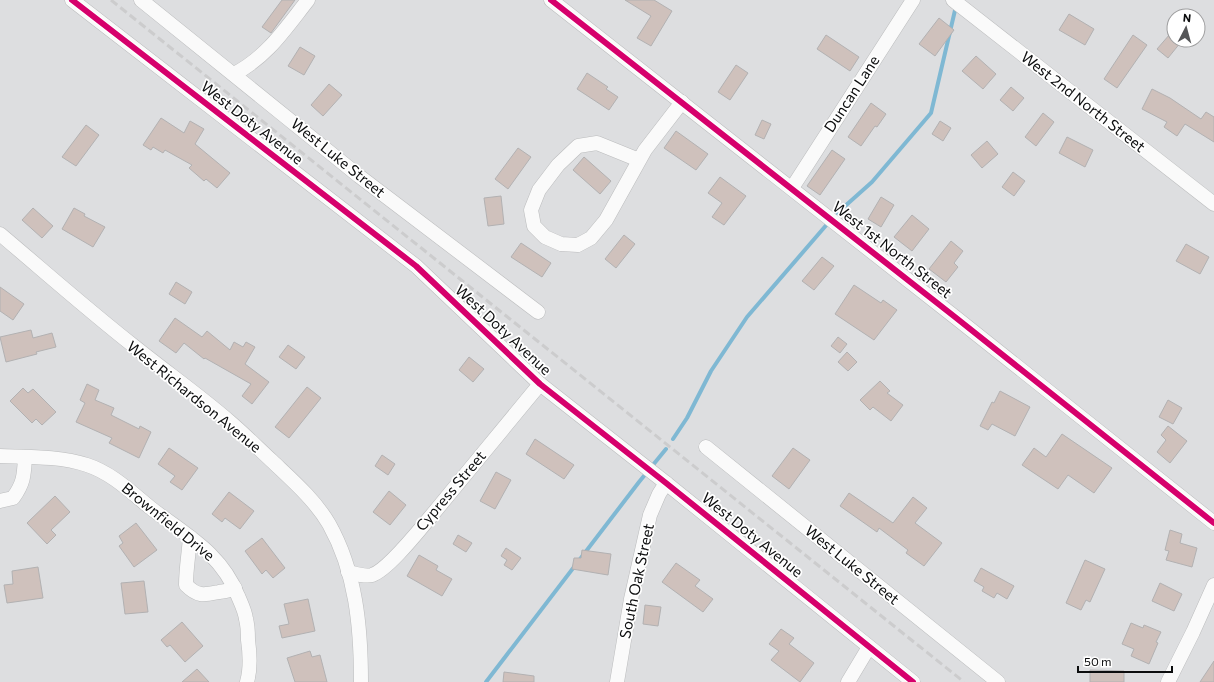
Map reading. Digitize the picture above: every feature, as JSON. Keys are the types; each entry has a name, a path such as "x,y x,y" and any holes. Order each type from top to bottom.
{"street":[{"name":"West Doty Avenue","path":"72,0 416,266 540,384 666,483 913,682"},
{"path":"234,74 247,68 266,52 308,0"},
{"name":"West 1st North Street","path":"552,0 792,188 1214,523"},
{"name":"Duncan Lane","path":"792,188 913,0"},
{"name":"West 2nd North Street","path":"952,0 1214,204"},
{"name":"West Luke Street","path":"148,2 234,74 377,189 538,312"},
{"path":"639,160 597,144 578,146 558,165 539,190 531,210 534,226 545,237 561,244 578,245 591,238 606,220 645,150 682,102"},
{"name":"West Richardson Avenue","path":"0,234 134,347 230,422 293,481 312,501 328,523 340,548 356,601 360,629 361,682"},
{"name":"Cypress Street","path":"348,572 358,575 372,575 388,564 419,530 540,384"},
{"name":"West Luke Street","path":"706,447 998,682"},
{"name":"Brownfield Drive","path":"0,456 64,460 87,465 97,469 117,482 190,537 216,560 224,569 235,588 247,620 250,654 250,680"},
{"path":"0,501 13,498 21,488 24,478 25,457"},
{"name":"South Oak Street","path":"617,682 631,599 650,515 659,494 666,483"},
{"path":"190,537 186,570 186,585 192,591 200,594 211,595 219,592 228,592 235,588"},
{"path":"1168,682 1214,585"},
{"path":"848,682 869,647"}],"building":[{"path":"282,0 295,0 271,33 262,27"},
{"path":"625,0 654,0 672,11 651,46 637,38 651,16"},
{"path":"1069,14 1094,29 1085,45 1059,30"},
{"path":"939,18 954,30 935,56 919,44"},
{"path":"826,35 859,57 850,71 817,49"},
{"path":"1133,35 1147,45 1117,88 1104,79"},
{"path":"1166,39 1166,48 1176,48 1168,58 1157,49"},
{"path":"300,47 315,56 304,75 288,66"},
{"path":"976,56 996,74 983,89 962,71"},
{"path":"736,65 748,73 730,100 718,92"},
{"path":"587,73 608,87 606,89 618,97 609,110 577,89"},
{"path":"329,84 342,95 323,116 311,105"},
{"path":"1011,87 1024,98 1013,111 1000,100"},
{"path":"1152,89 1170,98 1201,119 1206,112 1214,117 1214,142 1185,124 1177,136 1164,127 1167,122 1142,109"},
{"path":"871,103 886,114 877,127 875,126 861,146 848,137"},
{"path":"1043,113 1054,122 1036,146 1025,137"},
{"path":"161,118 184,133 190,121 204,129 195,144 230,173 217,188 206,179 204,181 189,168 192,165 165,150 163,153 153,147 151,150 143,145"},
{"path":"762,120 771,124 764,139 755,135"},
{"path":"940,121 951,128 943,141 932,134"},
{"path":"86,125 99,135 76,166 62,157"},
{"path":"676,131 708,154 696,170 664,148"},
{"path":"1067,137 1093,150 1085,167 1059,153"},
{"path":"987,141 998,154 982,168 971,155"},
{"path":"518,148 531,157 508,189 495,179"},
{"path":"832,150 845,159 820,195 807,186"},
{"path":"584,157 611,181 600,194 573,170"},
{"path":"1013,172 1025,181 1014,196 1002,187"},
{"path":"720,177 746,196 724,225 712,217 722,203 708,193"},
{"path":"501,196 504,224 488,226 484,198"},
{"path":"881,197 894,205 881,227 868,219"},
{"path":"33,208 53,226 42,238 22,220"},
{"path":"74,208 85,214 84,216 105,227 93,247 62,229"},
{"path":"912,215 929,229 912,251 894,237"},
{"path":"624,235 635,244 616,268 605,259"},
{"path":"951,241 963,251 954,263 958,267 946,282 929,269"},
{"path":"521,243 551,263 542,277 511,257"},
{"path":"1186,244 1209,257 1200,274 1176,261"},
{"path":"822,257 834,266 814,290 802,281"},
{"path":"176,282 192,292 185,304 169,294"},
{"path":"854,285 881,303 883,300 897,310 874,340 835,314"},
{"path":"0,287 24,304 13,320 0,311"},
{"path":"175,318 202,337 207,331 230,350 234,342 243,347 246,342 255,347 245,364 269,382 252,404 242,396 251,384 205,358 204,359 184,343 176,353 159,341"},
{"path":"31,330 33,338 52,333 56,347 36,352 37,354 6,362 0,337"},
{"path":"838,337 847,344 840,353 831,346"},
{"path":"288,345 305,357 296,369 279,357"},
{"path":"847,352 857,362 848,371 838,362"},
{"path":"469,357 484,369 473,382 459,370"},
{"path":"880,381 890,391 887,393 903,405 891,421 873,407 870,410 860,400"},
{"path":"87,384 99,390 95,400 114,408 111,415 139,429 140,426 151,432 139,458 109,443 112,438 76,422 85,403 80,400"},
{"path":"307,387 321,398 289,438 275,427"},
{"path":"23,388 28,393 33,389 56,412 42,425 36,419 32,423 10,401"},
{"path":"1000,391 1030,407 1015,436 992,424 988,430 980,426 992,402 994,403"},
{"path":"1168,400 1182,408 1173,424 1159,417"},
{"path":"1168,426 1187,441 1170,463 1157,452 1166,440 1161,435"},
{"path":"1062,434 1112,468 1094,493 1068,475 1058,489 1022,465 1034,448 1046,457"},
{"path":"535,439 574,465 564,479 526,454"},
{"path":"169,448 198,468 182,490 170,482 175,476 158,464"},
{"path":"793,448 810,460 789,489 772,476"},
{"path":"382,455 395,464 388,475 375,466"},
{"path":"496,472 511,480 495,509 480,501"},
{"path":"389,491 406,505 390,525 373,512"},
{"path":"229,492 254,511 240,529 225,518 222,522 212,514"},
{"path":"849,493 893,523 913,497 927,508 915,523 942,543 924,566 906,553 908,550 879,528 877,532 840,506"},
{"path":"55,496 70,512 51,530 56,535 47,544 27,523"},
{"path":"136,523 157,550 134,567 119,546 123,543 119,536"},
{"path":"1170,530 1182,534 1180,543 1197,548 1192,567 1166,560 1169,551 1165,550"},
{"path":"458,535 472,543 466,552 453,544"},
{"path":"262,538 285,568 273,578 266,570 262,574 245,551"},
{"path":"506,548 521,558 512,570 504,565 507,560 501,556"},
{"path":"582,550 611,554 608,575 572,569 574,558 581,558"},
{"path":"419,555 438,566 436,570 452,579 442,596 407,576"},
{"path":"1085,560 1105,569 1090,602 1086,600 1081,610 1066,603"},
{"path":"676,563 700,580 695,586 713,599 703,612 662,582"},
{"path":"38,567 43,598 7,603 4,585 13,584 12,571"},
{"path":"981,568 1014,586 1007,599 997,593 994,598 982,591 984,587 974,581"},
{"path":"144,581 148,612 125,614 121,583"},
{"path":"1160,583 1182,594 1174,611 1152,601"},
{"path":"308,599 315,631 282,638 279,626 289,624 284,604"},
{"path":"645,605 661,607 658,626 643,624"},
{"path":"182,622 203,646 185,662 170,645 167,647 161,640"},
{"path":"1131,623 1143,628 1144,625 1161,632 1149,664 1131,656 1134,649 1122,644"},
{"path":"781,629 794,638 789,644 814,663 800,682 771,660 779,651 769,644"},
{"path":"310,651 312,657 320,655 327,682 295,682 287,658"},
{"path":"1214,661 1214,682 1200,682"},
{"path":"197,669 209,682 182,682"},
{"path":"1090,670 1124,671 1124,682 1090,682"},
{"path":"504,672 534,676 534,682 503,682"}],"waterway":[{"path":"673,439 687,418 711,371 747,317 835,215 872,182 931,113 956,6"},
{"path":"486,682 666,449"}],"railway":[{"path":"111,0 964,682"}],"cycle path":[{"path":"72,0 416,266 540,384 666,483 913,682"},
{"path":"551,0 955,317 1214,523"}]}
